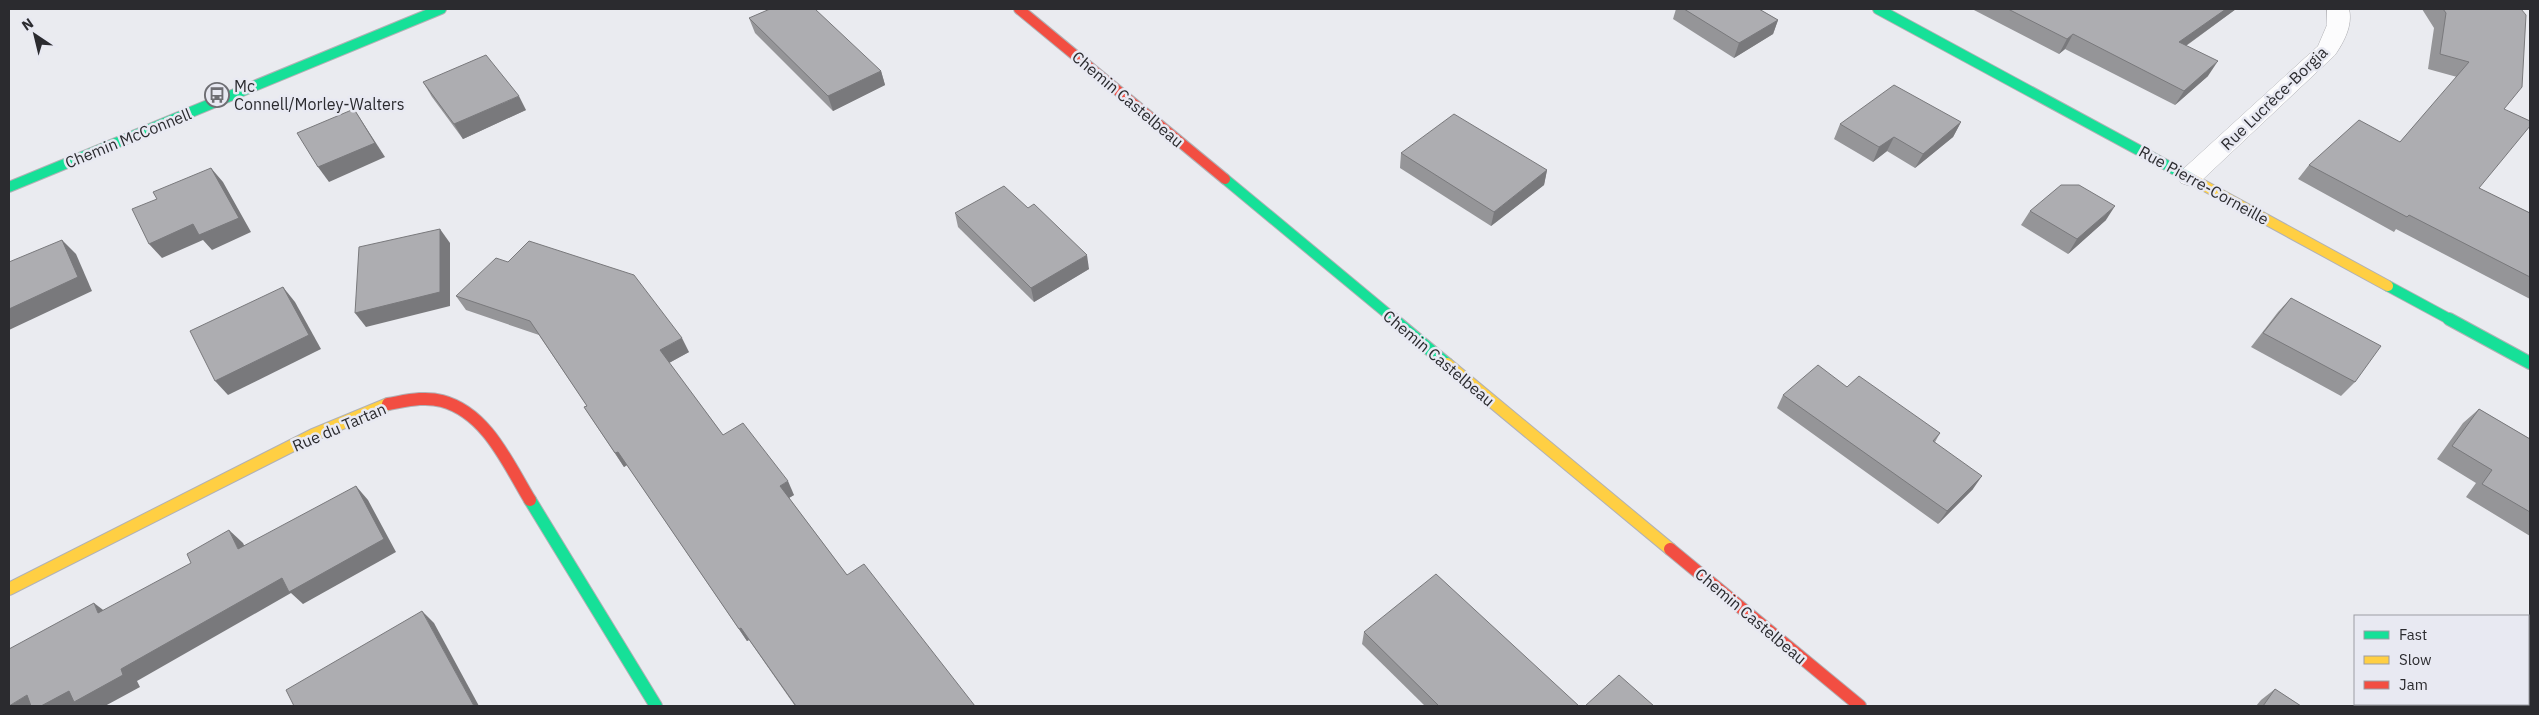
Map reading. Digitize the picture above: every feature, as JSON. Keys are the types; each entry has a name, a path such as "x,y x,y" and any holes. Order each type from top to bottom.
{"street":[{"name":"Chemin McConnell","path":"9,187 441,9"},
{"name":"Chemin Castelbeau","path":"1019,9 1860,706"},
{"name":"Rue Pierre-Corneille","path":"1878,9 2530,363"},
{"name":"Rue Lucrèce-Borgia","path":"2190,177 2327,50 2336,32 2340,13 2338,9"},
{"name":"Rue du Tartan","path":"9,590 324,430 379,407 415,399 445,401 469,410 488,432 656,706"}],"building":[{"path":"770,9 815,9 881,71 828,96 749,18"},
{"path":"1684,9 1759,9 1778,20 1739,43"},
{"path":"2008,9 2226,9 2179,42 2218,61 2184,91 2073,34 2067,39"},
{"path":"2443,9 2521,9 2526,15 2522,87 2504,109 2530,121 2530,126 2479,188 2530,213 2530,277 2409,215 2407,217 2309,165 2359,120 2400,142 2469,62 2440,54 2446,13"},
{"path":"486,55 519,96 454,124 423,82"},
{"path":"1894,85 1961,122 1923,154 1894,137 1879,147 1840,124"},
{"path":"354,109 375,143 318,167 297,133"},
{"path":"1454,114 1547,170 1494,212 1401,153"},
{"path":"211,168 239,218 199,235 193,224 149,244 132,209 157,199 153,192"},
{"path":"2061,185 2079,185 2115,206 2077,239 2030,211"},
{"path":"1004,186 1028,208 1034,204 1087,255 1031,288 955,213"},
{"path":"440,229 440,292 355,313 359,247"},
{"path":"62,240 78,277 9,309 9,262"},
{"path":"529,241 634,275 682,338 660,350 723,435 743,423 788,481 780,486 847,575 864,564 975,706 796,706 741,628 739,629 618,452 615,453 584,407 587,406 530,321 456,296 496,258 508,262"},
{"path":"283,287 309,335 215,381 190,331"},
{"path":"2291,298 2381,346 2355,382 2263,333"},
{"path":"1818,365 1847,387 1859,376 1940,433 1933,441 1982,476 1947,511 1783,395"},
{"path":"2479,409 2530,439 2530,512 2482,484 2492,470 2452,446"},
{"path":"356,486 384,539 289,592 282,578 121,669 123,675 74,702 69,691 41,706 31,706 27,695 9,706 9,649 94,603 98,613 191,563 187,554 229,530 238,549"},
{"path":"1436,574 1579,706 1436,706 1438,705 1364,632"},
{"path":"422,611 474,706 294,706 286,690"},
{"path":"1619,675 1654,706 1585,706"},
{"path":"2275,689 2301,706 2263,706"}],"traffic: fast":[{"path":"9,187 441,9"},
{"path":"1878,9 2192,179"},
{"path":"1225,179 1447,364"},
{"path":"2388,286 2530,363"},
{"path":"530,500 656,706"}],"traffic: slow":[{"path":"2192,179 2388,286"},
{"path":"1447,364 1670,549"},
{"path":"9,589 313,435 357,415 388,404"}],"traffic: jam":[{"path":"1019,9 1225,179"},
{"path":"388,404 417,399 441,401 461,408 477,420 491,437 530,500"},
{"path":"1670,549 1860,706"}],"place":[{"name":"Mc Connell/Morley-Walters","path":"217,95"}]}
